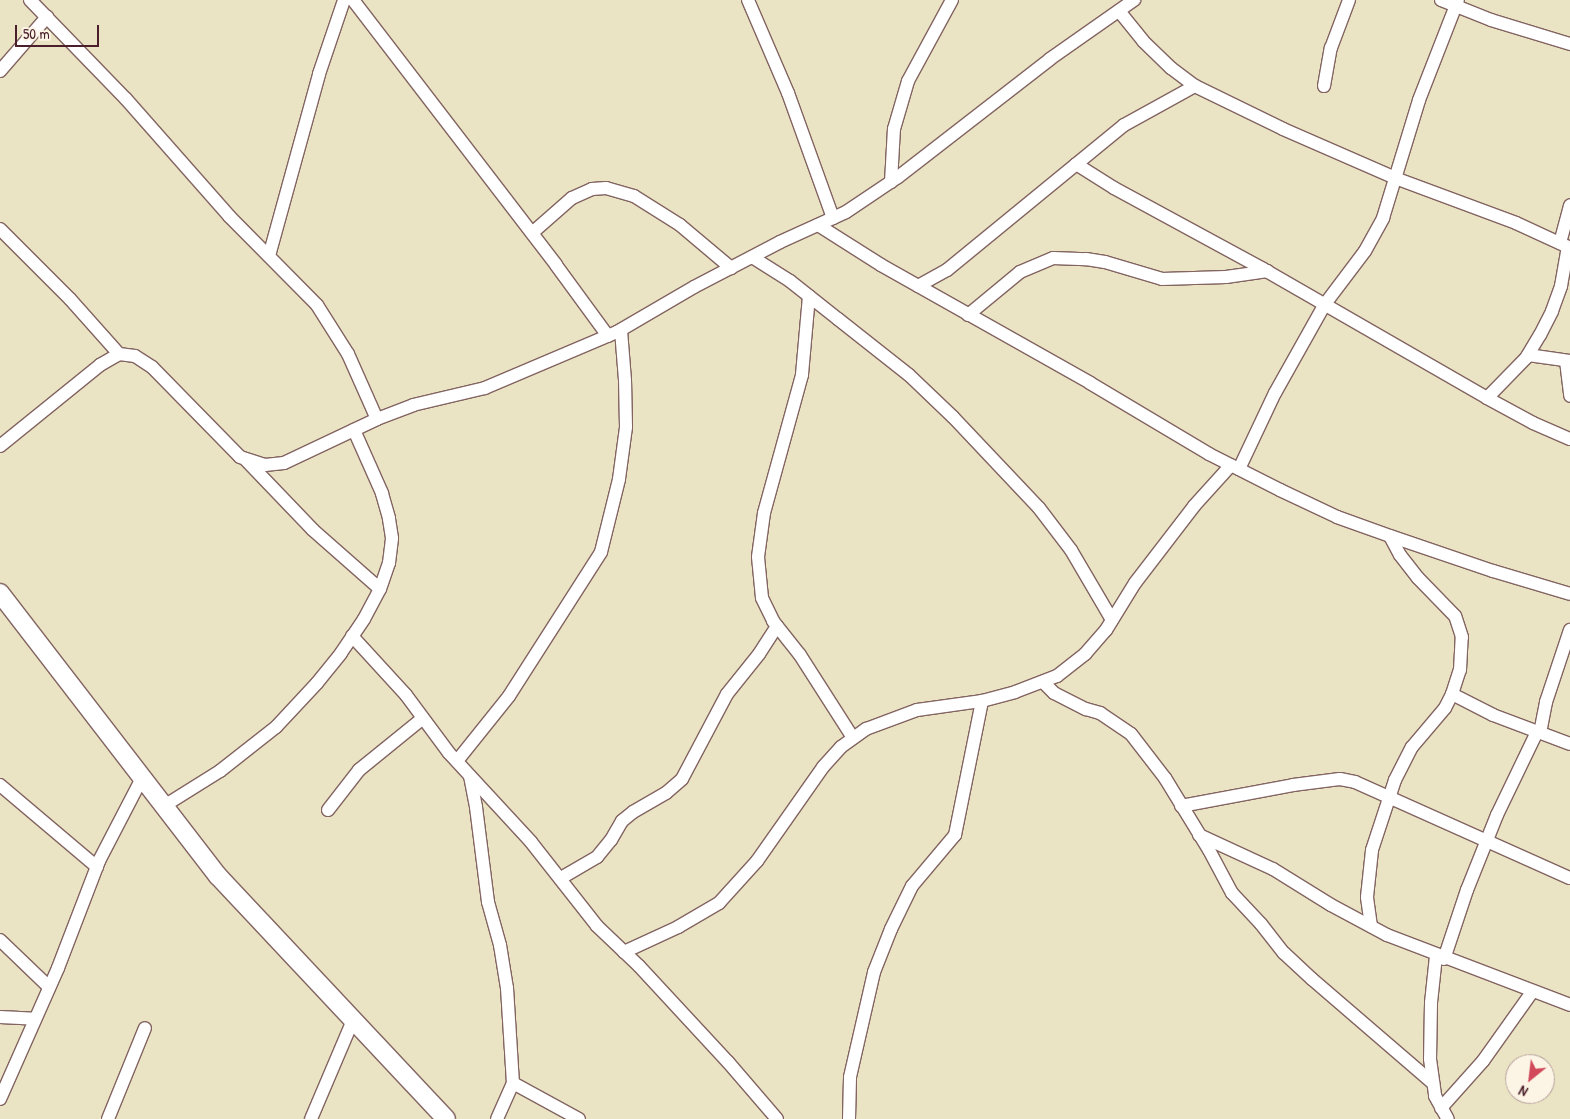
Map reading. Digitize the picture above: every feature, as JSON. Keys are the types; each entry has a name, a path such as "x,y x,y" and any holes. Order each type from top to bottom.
{"street":[{"path":"269,256 319,74 344,0"},
{"path":"353,0 532,233 608,336"},
{"path":"748,0 791,101 833,218"},
{"path":"891,182 894,129 908,81 952,0"},
{"path":"0,446 100,365 119,354 135,356 152,367 240,457 265,465 284,463 377,419 414,405 486,388 621,330 731,268 846,212 891,182 1050,59 1134,0"},
{"path":"1324,86 1331,48 1349,0"},
{"path":"1441,0 1570,44"},
{"path":"32,1 126,99 228,216 317,306 348,354 377,419"},
{"path":"624,952 678,927 719,903 757,861 823,767 841,747 866,729 917,710 982,701 1042,682 1057,676 1085,654 1112,620 1135,583 1194,506 1235,467 1325,304 1365,252 1383,218 1420,100 1457,4"},
{"path":"1119,10 1143,41 1171,68 1195,86 1283,129 1395,178 1516,223 1566,246"},
{"path":"0,72 47,17"},
{"path":"918,286 947,270 1124,125 1195,86"},
{"path":"1076,164 1114,188 1268,271 1487,398 1533,423 1570,439"},
{"path":"532,233 572,198 592,190 606,188 634,196 680,225 731,268"},
{"path":"1487,398 1528,355 1552,312 1561,286 1570,205"},
{"path":"818,225 918,286 1235,467 1337,516 1493,571 1570,594"},
{"path":"0,229 70,299 119,354"},
{"path":"752,257 809,296 909,375 998,463 1039,508 1071,550 1112,620"},
{"path":"968,315 1020,272 1053,258 1086,259 1105,262 1162,279 1226,277 1268,271"},
{"path":"809,296 802,375 764,513 758,557 762,598 777,626 800,655 853,738"},
{"path":"457,761 509,696 600,552 620,479 626,427 621,330"},
{"path":"1528,355 1568,361 1570,396"},
{"path":"164,806 220,770 276,727 317,683 352,636 380,589 389,563 392,538 389,518 382,493 354,430"},
{"path":"244,458 313,530 380,589"},
{"path":"1371,926 1367,897 1372,850 1389,798 1412,747 1445,708 1452,694 1460,670 1462,637 1455,616 1437,600 1400,555 1390,536"},
{"path":"0,593 218,876 446,1119"},
{"path":"561,878 597,857 611,840 622,821 633,812 666,793 682,779 728,694 759,654 777,626"},
{"path":"1532,992 1444,1114 1435,1096 1430,1059 1431,1003 1440,958 1508,791 1539,733 1546,702 1570,630"},
{"path":"352,636 406,695 457,761 561,878 597,926 728,1062 777,1119"},
{"path":"1042,682 1054,693 1078,706 1100,712 1130,734 1165,778 1232,893 1261,924 1284,953 1434,1082"},
{"path":"1452,694 1493,715 1570,744"},
{"path":"849,1119 850,1077 874,972 894,922 912,886 955,835 982,701"},
{"path":"328,810 359,770 423,718"},
{"path":"470,776 476,807 488,902 500,945 508,988 513,1083 497,1119"},
{"path":"0,1099 49,987 97,867 142,778"},
{"path":"1181,806 1293,785 1340,779 1355,782 1568,875"},
{"path":"0,785 97,867"},
{"path":"1199,835 1273,869 1331,905 1387,936 1440,958 1570,1005"},
{"path":"0,940 49,987"},
{"path":"0,1017 35,1019"},
{"path":"312,1119 353,1020"},
{"path":"108,1119 145,1028"},
{"path":"513,1083 579,1119"}]}
